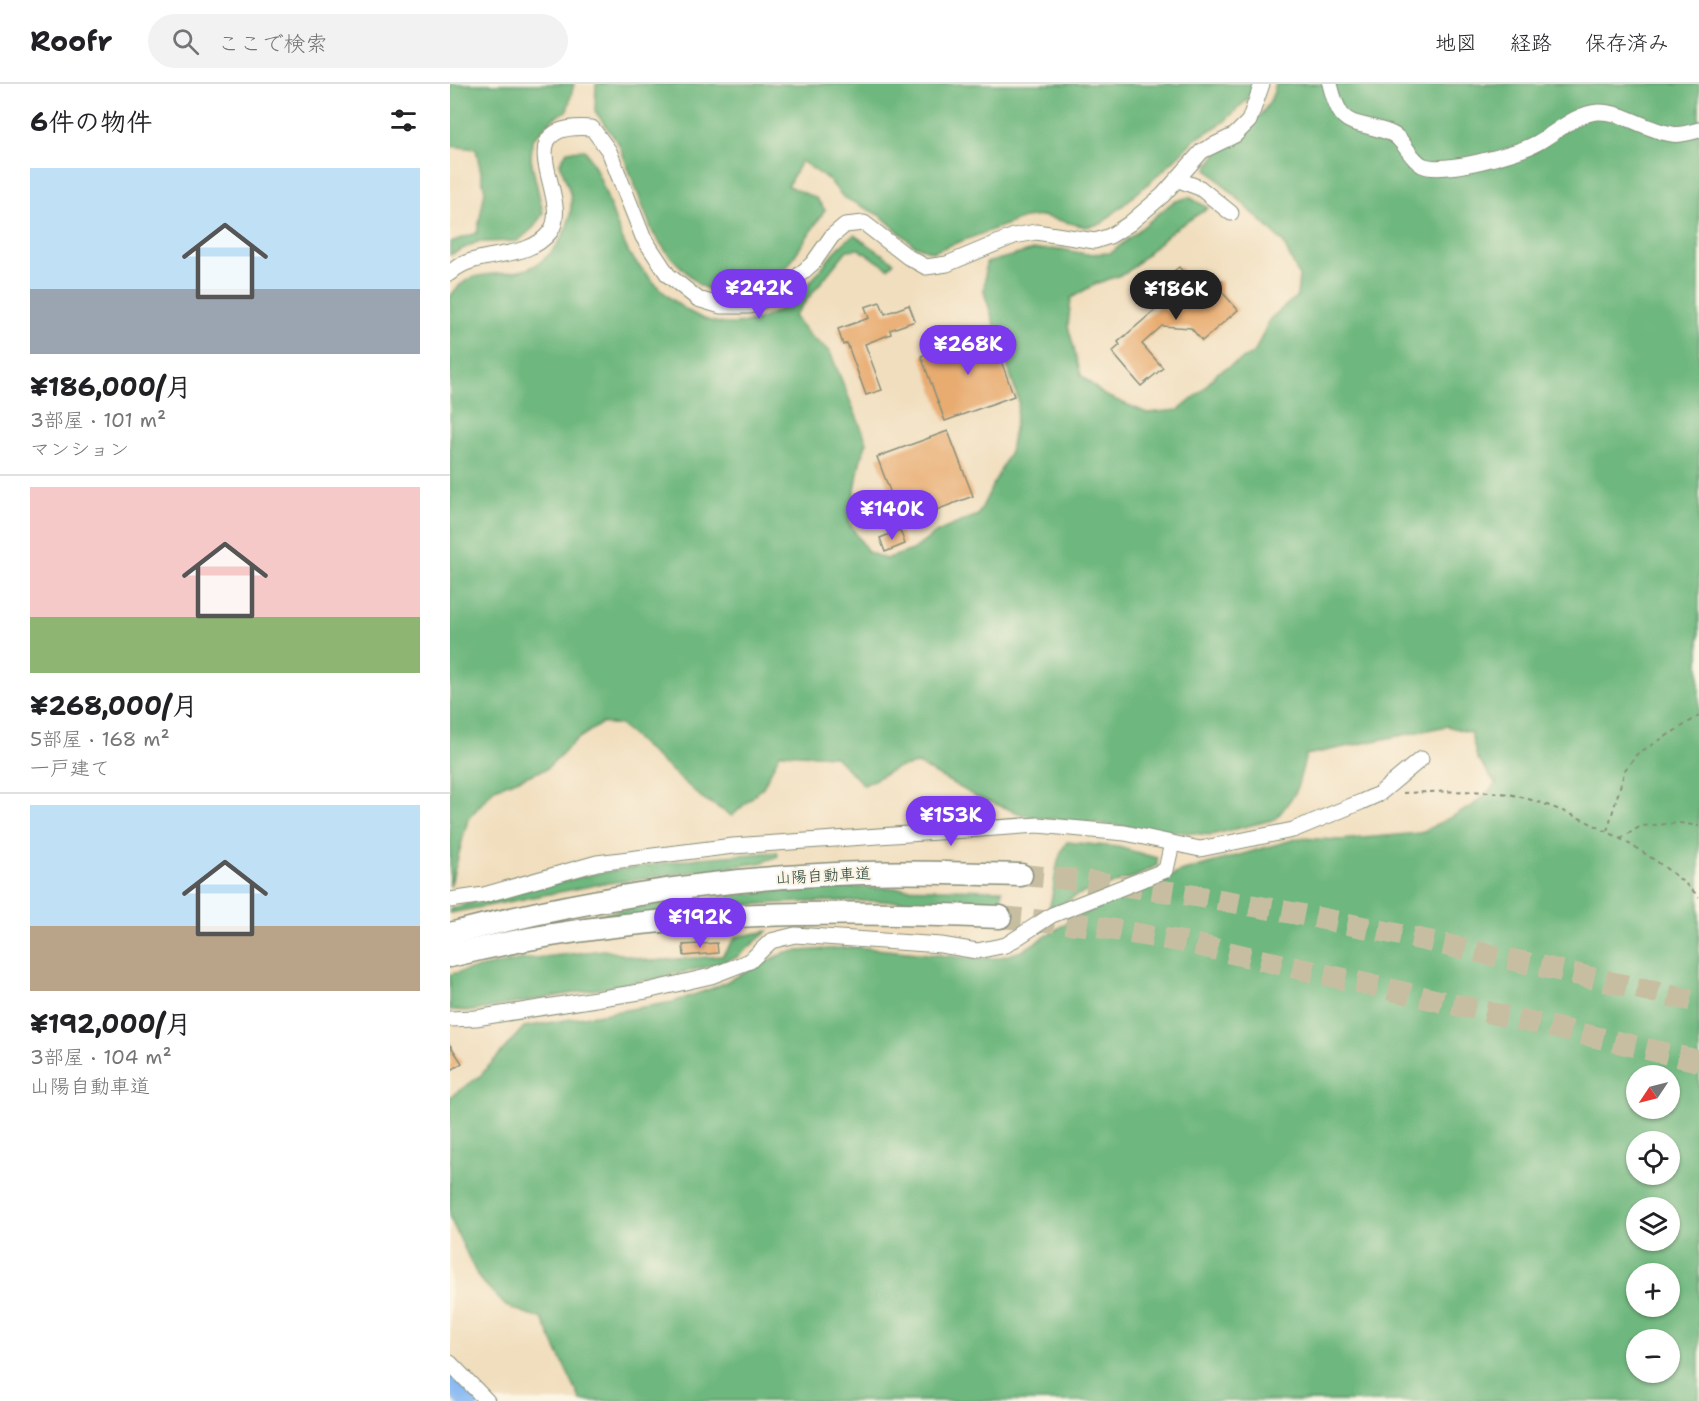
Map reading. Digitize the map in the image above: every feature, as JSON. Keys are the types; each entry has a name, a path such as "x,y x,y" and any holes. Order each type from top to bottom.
{"highway":[{"name":"山陽自動車道","path":"450,934 649,893 758,879 863,873 1021,875"},
{"path":"450,956 535,939 646,923 726,917 904,913 1000,917"}],"street":[{"path":"450,273 459,264 530,247 550,232 556,206 545,168 544,148 555,135 573,127 592,128 609,151 643,237 668,275 698,299 721,306 750,306 779,293 813,262 832,236 845,225 864,223 908,257 926,267 947,264 1014,237 1036,232 1095,241 1110,236 1129,224 1179,180 1202,152 1235,135 1249,121 1262,84"},
{"path":"1330,84 1334,104 1342,116 1353,125 1378,128 1396,135 1422,165 1441,169 1509,155 1585,116 1598,112 1623,117 1674,135 1699,130"},
{"path":"1179,180 1200,188 1231,213"},
{"path":"450,900 484,895 597,863 733,846 1038,825 1125,833 1200,849 1293,830 1379,794 1421,759"},
{"path":"450,1019 476,1018 646,991 711,976 750,961 771,941 795,935 941,945 977,951 1006,945 1052,915 1166,870 1172,843"},
{"path":"450,1363 487,1401"}],"path":[{"path":"1607,831 1625,770 1637,754 1699,716"},
{"path":"1379,794 1495,793 1512,795 1607,831 1661,864 1699,897"},
{"path":"1620,839 1641,826 1680,823 1699,826"}],"green space":[{"path":"450,84 574,84 567,111 555,117 532,140 531,160 543,213 534,227 518,241 477,242 450,255 450,242 477,233 485,191 476,149 450,146"},
{"path":"596,84 1263,84 1224,122 1194,140 1164,170 1101,224 1086,227 1042,216 1024,218 932,252 914,245 881,216 843,197 829,180 801,161 788,186 816,198 825,210 787,267 766,284 734,294 715,293 699,285 669,255 653,233 619,144 595,111"},
{"path":"1276,84 1699,84 1699,1401 581,1401 542,1319 506,1306 478,1277 450,1218 450,1097 480,1076 524,1027 673,1002 716,987 786,952 855,947 970,958 997,958 1022,951 1073,919 1180,872 1299,838 1340,840 1420,833 1471,807 1496,784 1477,758 1471,733 1447,726 1306,755 1296,792 1276,819 1211,835 1029,817 977,797 918,764 896,768 864,785 834,756 780,753 763,787 732,816 702,798 620,725 602,723 576,740 546,769 495,788 468,819 450,887 450,297 457,288 472,278 519,271 540,262 550,254 564,234 571,211 570,194 560,163 567,151 585,150 598,174 622,238 635,261 663,292 679,305 712,322 730,324 749,322 768,316 788,304 805,288 844,242 854,235 894,262 888,268 859,249 847,250 794,316 809,335 830,352 867,442 860,462 849,523 868,552 885,559 913,550 937,532 978,515 1010,451 1019,402 984,292 986,263 1033,250 1061,249 1086,254 1111,253 1173,202 1189,197 1208,208 1172,231 1126,273 1095,284 1071,298 1068,326 1081,375 1104,395 1147,413 1179,410 1201,392 1217,373 1254,353 1270,319 1297,296 1299,276 1283,242 1207,169 1214,157 1264,111"},
{"path":"1067,842 1118,847 1157,858 1157,865 1135,877 1077,895 1048,912 1059,857"},
{"path":"777,852 778,856 760,863 601,884 450,913 450,908 598,873 699,858"},
{"path":"827,887 1002,890 1001,905 887,901 772,903 671,912 498,937 497,934 661,904"},
{"path":"768,931 737,957 706,967 654,979 473,1011 450,1010 450,974 518,960 604,950 650,961 722,956 736,937"}],"building":[{"path":"1179,267 1190,280 1201,271 1209,281 1222,281 1222,292 1238,310 1202,341 1191,328 1162,326 1142,344 1163,368 1141,386 1112,352 1120,345 1118,342 1177,291 1165,278"},
{"path":"880,302 885,314 909,305 915,321 890,330 891,334 865,344 882,390 866,395 847,343 843,345 838,329 869,318 865,307"},
{"path":"990,331 1014,396 945,421 921,356"},
{"path":"948,431 973,496 902,523 877,457"},
{"path":"900,530 905,544 885,552 880,538"},
{"path":"717,943 718,953 684,956 683,945"},
{"path":"450,1045 462,1063 450,1071"}],"waterway":[{"path":"450,1383 469,1401"}],"tunnel":[{"path":"1021,875 1107,884 1278,910 1447,945 1699,1002"},
{"path":"1000,917 1086,925 1184,942 1699,1061"}]}
